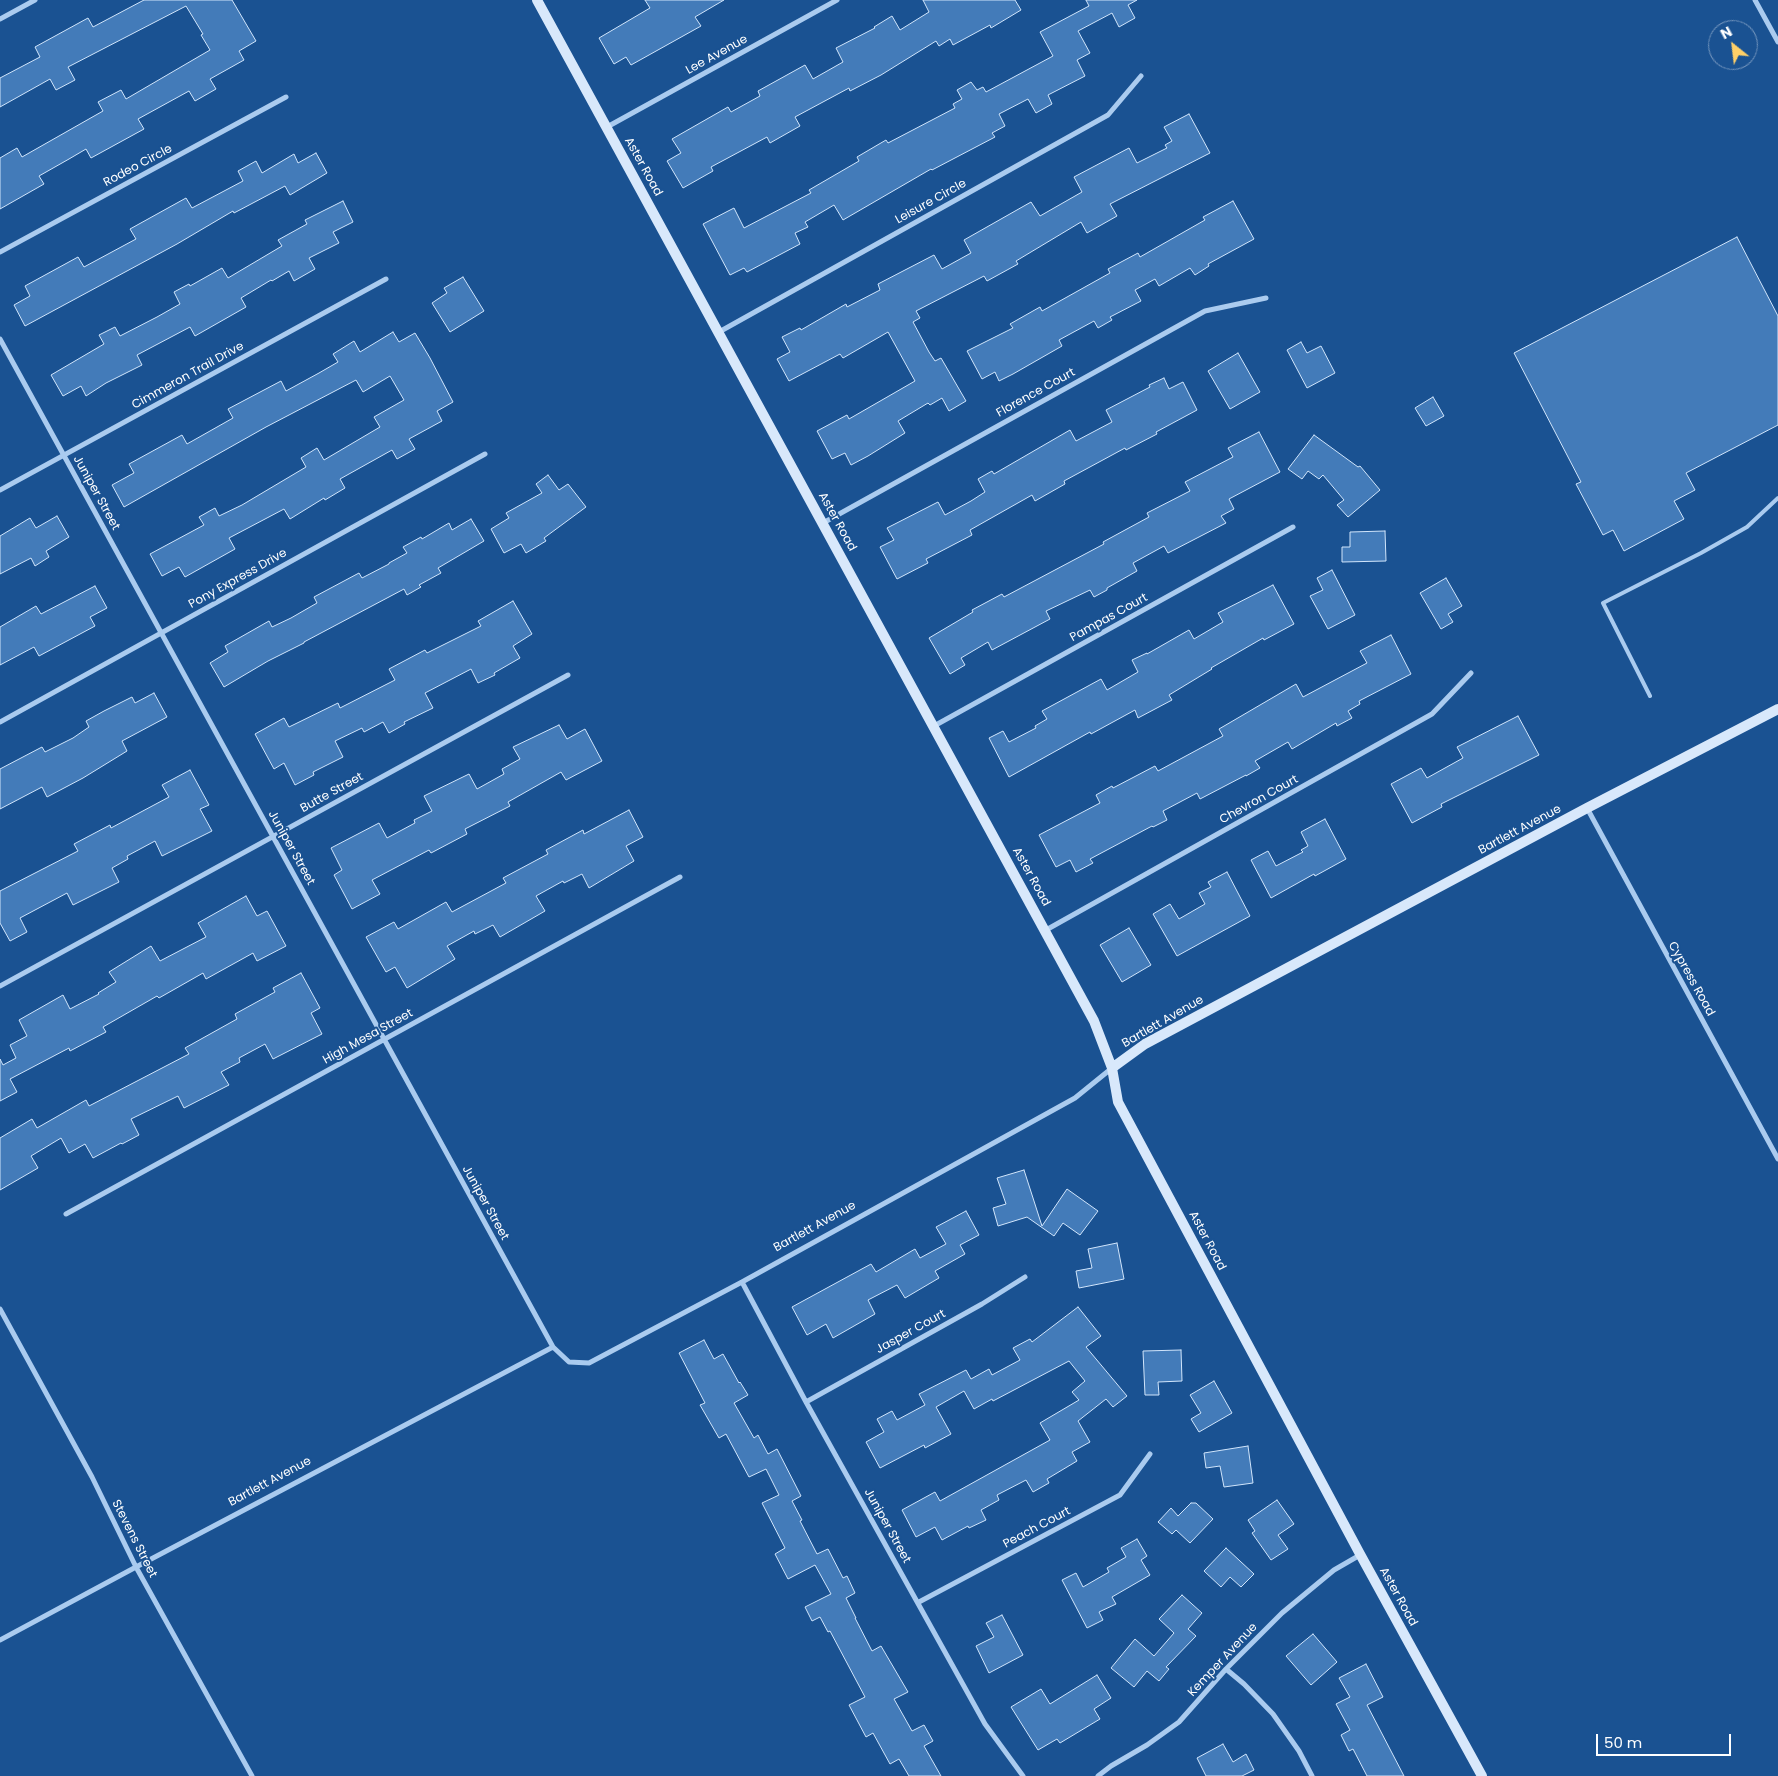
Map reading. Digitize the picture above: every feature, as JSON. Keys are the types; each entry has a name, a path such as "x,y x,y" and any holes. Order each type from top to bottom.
{"main road":[{"name":"Aster Road","path":"537,0 1046,930 1094,1021 1112,1068 1118,1102 1360,1554 1482,1776"},
{"name":"Bartlett Avenue","path":"1112,1068 1145,1044 1587,808 1778,709"}],"street":[{"path":"0,19 35,0"},
{"name":"Lee Avenue","path":"607,126 837,0"},
{"path":"1755,0 1778,42"},
{"name":"Leisure Circle","path":"719,332 1108,115 1141,76"},
{"name":"Rodeo Circle","path":"0,252 286,97"},
{"name":"Cimmeron Trail Drive","path":"0,490 386,279"},
{"name":"Florence Court","path":"823,523 1205,311 1266,298"},
{"name":"Juniper Street","path":"0,339 553,1347 569,1362"},
{"name":"Pony Express Drive","path":"0,722 486,454"},
{"name":"Pampas Court","path":"934,726 1293,527"},
{"name":"Chevron Court","path":"1046,930 1432,714 1471,673"},
{"name":"Butte Street","path":"0,986 568,674"},
{"name":"Cypress Road","path":"1587,808 1778,1159"},
{"name":"High Mesa Street","path":"66,1214 680,877"},
{"name":"Bartlett Avenue","path":"569,1362 590,1363 742,1282 1075,1098 1112,1068"},
{"name":"Jasper Court","path":"806,1402 982,1304 1025,1277"},
{"name":"Juniper Street","path":"742,1282 806,1402 985,1724 1023,1776"},
{"name":"Stevens Street","path":"0,1309 92,1477 136,1567 252,1776"},
{"name":"Bartlett Avenue","path":"0,1640 553,1347"},
{"name":"Peach Court","path":"918,1602 1120,1495 1150,1454"},
{"name":"Kemper Avenue","path":"1098,1776 1111,1766 1147,1746 1179,1722 1263,1631 1300,1597 1334,1570 1360,1554"},
{"path":"1226,1669 1244,1684 1273,1714 1312,1776"}],"lane":[{"path":"1650,696 1603,603 1701,553 1747,527 1778,498"}],"building":[{"path":"144,0 232,0 256,41 239,51 244,60 210,79 216,89 195,101 189,91 138,119 144,129 91,158 86,149 39,176 44,184 0,209 0,158 17,148 22,157 103,111 98,102 121,90 126,99 210,50 201,35 203,34 186,6 68,67 75,80 56,90 50,79 0,107 0,78 40,57 35,47 88,18 93,27"},
{"path":"645,0 724,0 695,17 701,26 631,65 626,57 614,64 599,38 650,8"},
{"path":"923,0 1015,0 1021,10 991,28 990,25 953,45 950,39 939,46 936,41 881,75 850,91 849,88 795,117 800,126 770,143 767,137 711,167 713,171 683,188 667,161 681,153 672,139 728,107 731,112 760,96 758,91 805,65 813,79 843,62 836,48 875,28 892,16 900,30 929,12"},
{"path":"1086,0 1137,0 1128,5 1135,18 1119,27 1112,13 1078,31 1090,53 1077,60 1085,76 1048,95 1052,104 1036,113 1028,99 999,114 1005,126 992,133 995,137 931,169 843,220 834,205 805,222 808,227 795,233 800,244 747,272 744,268 730,275 703,224 734,208 744,228 811,193 809,190 859,161 857,157 886,140 888,143 955,108 953,104 962,99 957,90 971,82 977,90 983,87 986,92 1053,56 1040,32 1089,6"},
{"path":"1189,114 1210,153 1110,204 1117,216 1087,233 1081,222 1016,261 1018,264 987,281 984,276 916,311 920,318 913,322 929,352 935,361 941,358 966,401 949,411 942,398 930,405 928,403 898,421 905,433 868,456 851,465 845,453 832,459 817,431 847,415 849,419 915,381 888,332 843,358 840,354 789,381 777,359 790,352 782,337 800,328 801,330 846,304 847,307 880,290 878,284 934,255 942,269 971,253 964,240 1031,202 1040,216 1082,192 1074,177 1129,148 1137,163 1167,148 1165,145 1172,141 1164,127"},
{"path":"316,153 327,173 290,195 285,186 234,213 233,211 177,244 25,326 14,305 30,296 25,286 78,257 84,267 136,239 130,229 186,198 192,208 243,181 238,171 256,161 262,173 294,154 298,163"},
{"path":"343,201 353,222 333,232 339,243 309,258 315,269 294,281 289,271 271,280 241,298 246,307 195,336 190,327 137,355 142,365 106,383 86,396 81,386 63,396 51,375 104,344 99,335 115,327 120,336 157,317 180,304 174,292 189,284 190,286 222,268 228,278 282,246 278,240 307,224 305,220"},
{"path":"1233,201 1254,239 1208,264 1209,266 1195,275 1190,268 1159,286 1155,279 1135,290 1141,301 1110,317 1112,320 1098,328 1094,321 1059,340 1062,346 1013,374 999,381 995,372 982,379 967,351 1013,328 1010,324 1040,307 1042,311 1110,273 1108,269 1138,253 1140,257 1205,220 1203,217"},
{"path":"1737,237 1778,316 1778,425 1686,473 1695,490 1674,501 1684,519 1624,551 1613,530 1603,535 1576,484 1581,482 1514,353"},
{"path":"463,277 484,311 450,332 432,303 447,293 444,288"},
{"path":"393,332 399,342 415,333 430,358 453,402 437,411 442,421 409,439 415,449 397,459 392,450 340,479 345,488 325,500 324,498 290,519 284,509 229,538 235,549 185,577 179,567 162,576 150,554 204,525 199,517 215,508 219,516 242,505 306,467 301,458 317,448 324,460 380,427 374,417 404,400 390,376 363,392 356,380 266,427 124,507 112,485 134,473 129,464 182,435 187,444 233,418 228,409 281,381 286,391 319,373 338,362 333,354 354,341 360,352"},
{"path":"1301,342 1307,353 1321,346 1335,373 1307,388 1287,350"},
{"path":"1238,353 1260,392 1230,409 1208,371"},
{"path":"1164,378 1169,389 1183,382 1197,410 1156,432 1157,434 1126,450 1125,448 1064,481 1065,484 1035,501 1032,495 970,530 972,535 926,559 928,563 897,579 880,547 894,540 887,528 938,502 945,515 971,501 985,492 978,479 992,471 994,474 1070,430 1076,441 1112,422 1106,410"},
{"path":"1433,397 1444,416 1426,426 1415,408"},
{"path":"1259,432 1280,472 1229,499 1234,509 1221,516 1226,523 1168,553 1164,546 1133,563 1137,571 1107,588 1107,590 1094,597 1090,590 1046,611 1050,619 992,650 988,642 961,658 965,665 950,674 929,638 973,612 972,610 1002,594 1004,597 1104,544 1103,542 1149,517 1147,513 1190,491 1185,482 1233,457 1228,448"},
{"path":"1314,435 1358,467 1360,466 1380,490 1348,517 1337,505 1344,500 1323,475 1319,479 1308,471 1302,479 1288,469"},
{"path":"548,475 559,490 568,484 586,507 544,538 546,541 526,553 521,544 504,553 491,529 509,518 506,513 542,493 536,484"},
{"path":"57,516 69,537 46,551 49,557 35,566 31,558 0,574 0,536 30,518 36,528"},
{"path":"471,519 484,541 438,568 441,573 419,585 421,587 407,595 404,589 268,661 224,687 210,663 228,652 225,646 269,621 272,627 291,618 317,603 314,597 359,573 362,578 389,564 407,553 403,547 421,537 422,539 449,523 452,530"},
{"path":"1385,531 1386,561 1342,562 1342,547 1350,547 1350,532"},
{"path":"1332,570 1355,615 1328,629 1310,596 1323,590 1317,578"},
{"path":"1446,578 1462,606 1448,614 1453,622 1441,629 1420,593"},
{"path":"1273,585 1294,624 1264,640 1263,638 1211,668 1169,695 1172,700 1138,718 1135,710 1091,734 1090,732 1009,777 989,738 1003,731 1009,742 1036,728 1035,726 1047,719 1042,711 1101,679 1107,690 1138,672 1132,660 1147,654 1189,630 1194,639 1223,622 1218,613"},
{"path":"95,586 107,608 90,617 95,626 39,656 34,647 0,665 0,627 36,606 41,614"},
{"path":"513,601 532,634 513,646 520,658 494,673 495,675 478,683 471,669 425,693 433,708 404,722 405,724 389,733 383,722 364,732 362,728 335,741 343,757 313,772 314,775 295,785 284,763 274,769 255,734 284,718 289,727 338,703 340,708 395,680 389,669 425,650 427,653 481,626 478,621"},
{"path":"1391,635 1411,674 1359,701 1360,704 1348,711 1352,718 1337,726 1336,723 1292,749 1288,742 1255,761 1260,768 1246,776 1200,799 1197,793 1163,811 1167,820 1090,859 1093,863 1076,872 1070,860 1056,867 1039,835 1100,803 1096,795 1155,766 1158,771 1223,736 1219,729 1296,684 1303,697 1367,663 1360,651"},
{"path":"154,693 167,717 122,741 127,751 47,797 42,787 0,809 0,769 42,747 45,752 73,738 89,727 86,721 132,697 135,703"},
{"path":"1518,716 1539,755 1441,804 1442,807 1412,823 1391,784 1421,768 1427,778 1463,758 1457,747"},
{"path":"559,725 567,739 585,729 602,761 566,780 561,772 508,802 510,806 465,829 467,834 431,853 429,850 372,880 380,894 352,909 334,875 342,870 331,848 379,823 387,838 415,823 414,820 432,811 424,796 469,774 477,789 504,774 502,769 520,759 513,747"},
{"path":"190,770 209,805 200,809 212,831 162,856 155,841 127,856 128,859 112,868 119,882 73,905 67,893 20,918 27,932 10,941 0,923 0,891 78,851 74,844 110,825 111,828 169,797 162,785"},
{"path":"629,810 643,837 626,846 634,861 589,888 582,874 564,883 563,881 536,896 545,911 500,937 493,925 475,934 474,931 447,946 455,959 407,988 395,967 386,972 366,937 394,922 398,929 446,902 452,912 506,883 503,878 548,854 546,850 583,830 584,834"},
{"path":"1325,819 1346,859 1271,898 1251,860 1268,851 1276,866 1303,852 1301,850 1308,846 1301,832"},
{"path":"1227,872 1250,916 1177,956 1153,914 1170,904 1179,919 1205,904 1199,893 1211,887 1208,882"},
{"path":"246,896 257,916 267,911 286,946 257,961 253,953 206,979 203,973 159,998 157,996 103,1027 106,1032 70,1051 69,1048 10,1079 17,1092 0,1101 0,1059 3,1065 16,1058 10,1045 27,1036 19,1020 63,995 70,1009 99,994 116,982 109,972 151,946 160,961 206,937 198,923"},
{"path":"1129,928 1151,965 1122,982 1100,945"},
{"path":"301,973 320,1008 311,1013 322,1034 273,1059 265,1044 239,1058 240,1062 221,1072 229,1085 184,1108 178,1096 131,1119 139,1135 93,1158 85,1144 69,1153 61,1138 31,1156 38,1168 0,1190 0,1138 32,1119 37,1128 86,1100 89,1106 189,1054 185,1048 237,1019 235,1014 275,992 273,988"},
{"path":"1024,1170 1042,1226 1067,1189 1098,1211 1080,1235 1063,1223 1054,1236 1027,1217 998,1226 993,1208 1006,1204 997,1178"},
{"path":"966,1211 979,1235 960,1245 965,1254 935,1271 939,1278 905,1298 897,1285 868,1300 875,1314 833,1338 826,1324 807,1335 792,1307 871,1264 876,1272 915,1249 920,1258 946,1244 936,1227"},
{"path":"1117,1243 1124,1279 1079,1288 1076,1271 1092,1268 1088,1249"},
{"path":"1078,1307 1101,1336 1086,1347 1127,1396 1113,1407 1106,1399 1078,1421 1090,1442 1072,1452 1077,1461 1047,1479 1049,1483 1033,1492 1026,1480 997,1495 999,1500 981,1510 986,1520 969,1528 968,1526 942,1540 935,1527 916,1537 902,1510 935,1492 940,1501 1050,1440 1040,1423 1079,1400 1072,1392 1085,1381 1069,1361 974,1409 964,1391 936,1407 951,1434 925,1448 924,1445 880,1468 866,1442 884,1432 877,1419 892,1411 897,1420 925,1405 919,1394 966,1370 971,1379 989,1369 992,1375 1020,1360 1013,1348 1030,1339 1032,1342"},
{"path":"704,1340 714,1359 723,1354 748,1395 734,1403 754,1438 758,1435 768,1454 777,1449 801,1496 792,1501 817,1554 828,1549 843,1578 847,1576 855,1593 846,1598 855,1618 872,1651 881,1646 908,1692 894,1699 912,1731 924,1725 933,1741 924,1746 941,1776 909,1776 899,1759 890,1764 873,1733 866,1737 849,1705 865,1697 830,1631 828,1632 820,1617 812,1621 805,1607 831,1594 815,1565 788,1579 775,1554 785,1548 762,1503 779,1495 766,1469 749,1477 726,1434 719,1438 700,1405 705,1403 679,1353"},
{"path":"1181,1350 1182,1381 1158,1382 1159,1395 1145,1395 1143,1351"},
{"path":"1214,1381 1232,1413 1199,1432 1191,1419 1201,1413 1190,1395"},
{"path":"1248,1446 1253,1483 1224,1487 1220,1466 1206,1468 1204,1453"},
{"path":"1277,1500 1294,1524 1278,1535 1288,1549 1271,1560 1252,1533 1255,1531 1248,1520"},
{"path":"1191,1503 1196,1503 1213,1519 1190,1543 1176,1530 1172,1534 1158,1522 1171,1508 1178,1516"},
{"path":"1137,1539 1147,1556 1141,1560 1150,1575 1112,1597 1116,1604 1099,1612 1103,1620 1087,1628 1062,1580 1076,1573 1083,1587 1109,1572 1107,1568 1126,1557 1121,1548"},
{"path":"1226,1548 1254,1574 1241,1587 1230,1577 1221,1587 1204,1571"},
{"path":"1182,1595 1202,1613 1188,1629 1196,1636 1166,1667 1169,1669 1159,1681 1147,1671 1134,1687 1111,1668 1135,1639 1154,1656 1174,1633 1159,1619"},
{"path":"1002,1615 1023,1655 989,1673 976,1646 994,1637 986,1623"},
{"path":"1313,1634 1337,1662 1311,1685 1286,1656"},
{"path":"1366,1664 1383,1697 1367,1705 1404,1776 1367,1776 1353,1749 1349,1751 1341,1735 1350,1730 1336,1704 1350,1697 1339,1678"},
{"path":"1097,1675 1111,1698 1094,1709 1100,1719 1060,1743 1057,1739 1038,1750 1011,1707 1041,1689 1050,1704"},
{"path":"1223,1744 1233,1762 1246,1754 1254,1770 1242,1776 1206,1776 1197,1758"}]}
